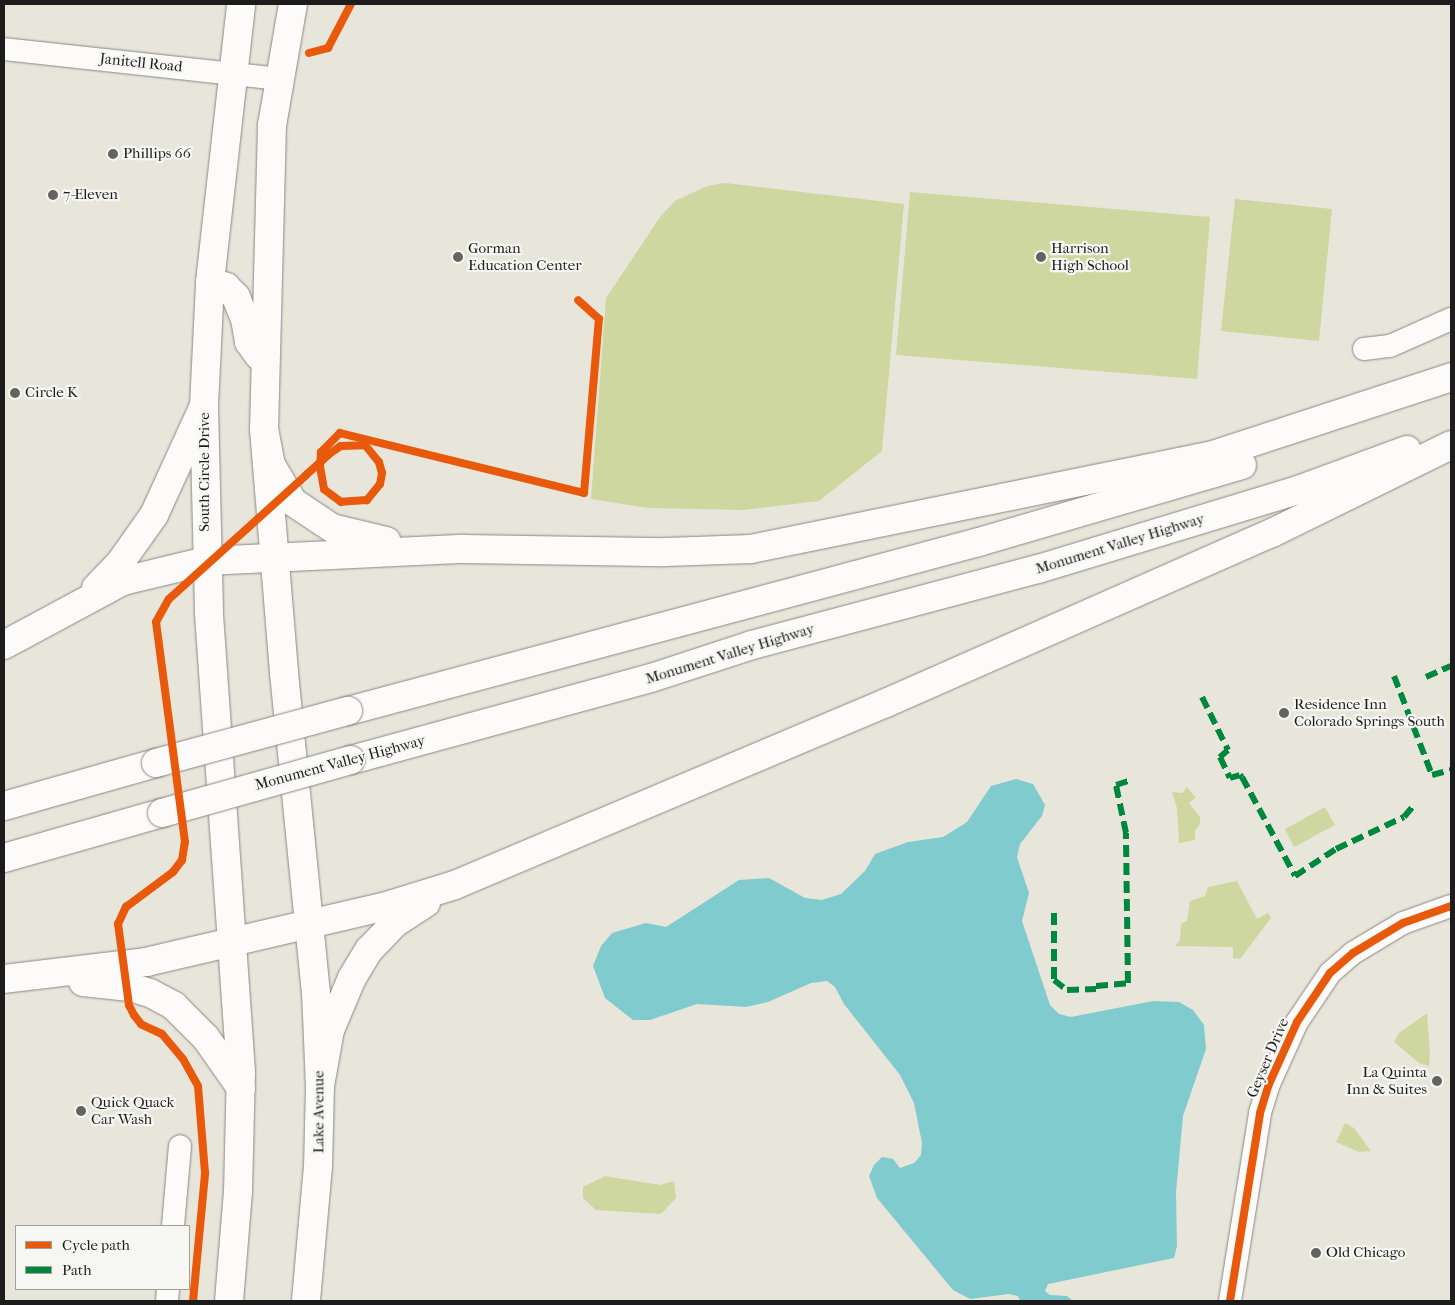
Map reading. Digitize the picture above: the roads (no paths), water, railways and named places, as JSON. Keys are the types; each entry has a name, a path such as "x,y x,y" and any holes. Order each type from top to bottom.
{"main road":[{"name":"South Circle Drive","path":"233,941 206,561 204,406 210,282 231,73 240,4"},
{"path":"293,4 278,79 268,172 264,429 277,556 284,673 310,923"},
{"path":"210,282 226,287 236,297 245,319 249,342 264,363"},
{"path":"4,645 84,600 132,578 206,561 277,556 464,549 665,552 751,549 1210,456 1451,377"},
{"path":"4,806 348,711 989,540 1218,473 1451,393"},
{"path":"84,600 120,563 154,515 204,406"},
{"path":"264,429 272,465 279,481 293,502 313,518 349,534 372,540 464,549"},
{"name":"Monument Valley Highway","path":"4,858 651,678 752,645 1038,569 1298,490 1451,433"},
{"path":"4,981 146,962 390,905 456,885 886,703 1272,533 1451,445"},
{"path":"320,1086 330,1030 352,978 369,950 395,923 456,885"},
{"name":"Lake Avenue","path":"306,1301 314,1238 320,1086 310,923"},
{"path":"229,1301 238,1192 240,1088 233,941"},
{"path":"4,981 99,982 150,993 192,1021 240,1088"}],"street":[{"name":"Janitell Road","path":"4,49 278,79"},
{"path":"1364,348 1390,346 1451,319"},
{"name":"Geyser Drive","path":"1230,1301 1260,1113 1269,1084 1297,1022 1330,973 1353,953 1403,923 1451,906"},
{"path":"173,1225 180,1146"}],"water":[{"path":"1016,779 1033,784 1045,805 1042,816 1020,844 1017,857 1029,893 1022,921 1050,1005 1059,1014 1071,1017 1153,1001 1179,1002 1193,1010 1204,1025 1206,1049 1183,1116 1176,1192 1177,1246 1174,1258 1048,1284 1045,1291 1050,1295 1067,1296 1073,1301 1020,1301 1018,1296 1009,1294 970,1299 953,1290 877,1198 869,1176 874,1165 882,1157 893,1159 900,1168 914,1163 921,1155 922,1143 914,1103 900,1075 844,1004 835,987 827,981 811,983 768,1002 746,1007 697,1004 650,1020 633,1020 605,998 593,966 601,946 612,933 646,923 666,927 739,880 769,878 805,898 822,900 841,894 865,871 875,854 908,842 943,837 967,822 991,786"}],"place":[{"name":"Phillips 66","path":"113,154"},
{"name":"7-Eleven","path":"53,195"},
{"name":"Gorman Education Center","path":"458,257"},
{"name":"Harrison High School","path":"1041,257"},
{"name":"Circle K","path":"15,393"},
{"name":"Residence Inn Colorado Springs South","path":"1284,713"},
{"name":"La Quinta Inn & Suites","path":"1437,1081"},
{"name":"Quick Quack Car Wash","path":"81,1111"},
{"name":"Old Chicago","path":"1316,1253"}]}
